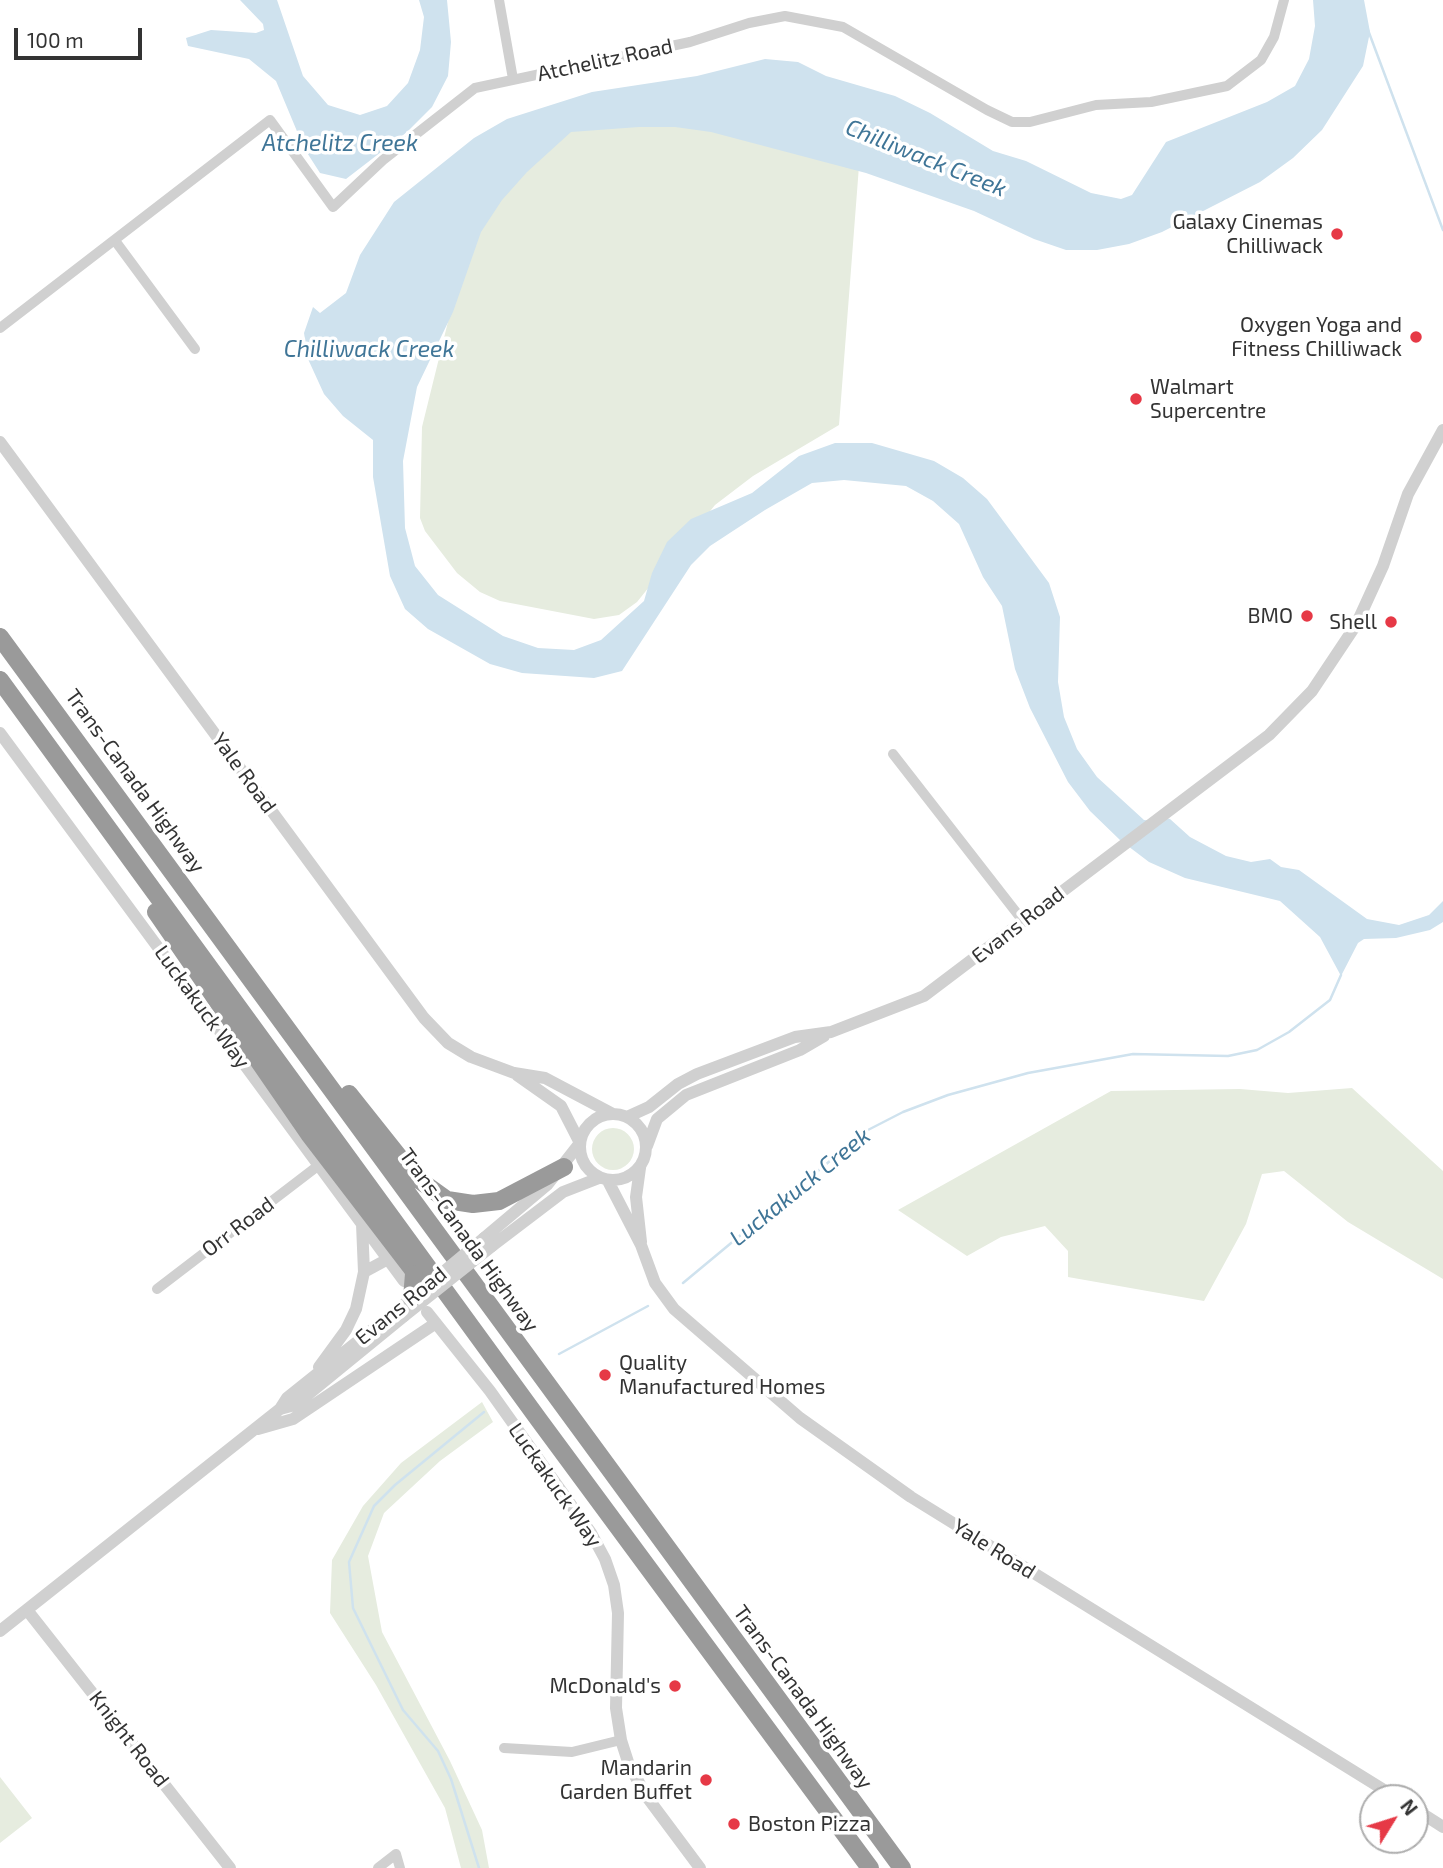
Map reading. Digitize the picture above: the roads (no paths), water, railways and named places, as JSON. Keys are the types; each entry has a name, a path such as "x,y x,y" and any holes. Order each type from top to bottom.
{"highway":[{"name":"Trans-Canada Highway","path":"0,637 216,929 560,1405 902,1868"},
{"path":"0,680 563,1453 870,1868"},
{"path":"132,859 140,889 309,1134 413,1294"},
{"path":"216,929 426,1188 460,1203 486,1203 514,1195 564,1167"}],"street":[{"path":"499,0 513,79"},
{"name":"Atchelitz Road","path":"0,328 116,242 270,120 333,206 383,160 475,88 690,42 750,23 785,16 843,27 987,110 1012,122 1030,122 1096,106 1151,102 1227,86 1245,75 1261,60 1274,37 1284,0"},
{"path":"116,242 195,349"},
{"name":"Evans Road","path":"647,1146 657,1119 686,1095 800,1050 831,1032 924,996 1269,735 1292,713 1324,674 1370,597 1408,494 1443,430"},
{"name":"Yale Road","path":"0,442 424,1018 448,1043 471,1058 514,1073 545,1078 612,1114"},
{"name":"Luckakuck Way","path":"0,733 413,1294"},
{"path":"893,754 1023,921"},
{"name":"Evans Road","path":"627,1117 649,1107 678,1084 697,1074 795,1037 831,1032"},
{"name":"Yale Road","path":"514,1073 561,1105 580,1143"},
{"path":"612,1114 627,1117 641,1129 647,1146 640,1168 626,1179 603,1179 585,1165 580,1143 587,1126 594,1119 612,1114"},
{"name":"Evans Road","path":"488,1242 564,1167 580,1143"},
{"name":"Orr Road","path":"157,1289 319,1165"},
{"name":"Yale Road","path":"640,1168 636,1197 641,1245"},
{"name":"Evans Road","path":"0,1631 280,1409 287,1398 413,1294 563,1192 603,1179"},
{"name":"Yale Road","path":"603,1179 641,1245 655,1283 674,1310 800,1418 911,1497 1374,1784"},
{"path":"311,1378 346,1330 356,1309 364,1272 362,1224"},
{"path":"364,1272 388,1259"},
{"name":"Evans Road","path":"280,1409 295,1405 413,1294"},
{"name":"Luckakuck Way","path":"427,1312 496,1399 591,1533 605,1559 614,1585 618,1613 616,1708 621,1740 629,1765 645,1793 700,1868"},
{"path":"251,1431 293,1419 436,1323"},
{"name":"Knight Road","path":"27,1611 230,1868"},
{"path":"504,1748 572,1752 621,1740"},
{"path":"378,1868 396,1854 400,1868"}],"water":[{"name":"Atchelitz Creek","path":"240,0 277,0 303,76 328,105 360,115 387,106 408,83 420,50 424,17 419,0 447,0 451,42 448,76 432,107 407,132 346,179 320,173 304,148 276,81 249,59 188,46 186,38 211,30 256,33 264,30 263,24"},
{"name":"Chilliwack Creek","path":"1313,0 1364,0 1370,32 1363,66 1322,130 1293,158 1260,182 1162,232 1129,244 1097,250 1066,250 1034,239 974,211 866,173 711,132 675,127 639,127 571,132 527,172 502,200 481,232 453,312 417,387 403,461 405,528 415,566 438,595 503,636 538,648 574,650 601,640 644,601 652,573 667,542 691,519 752,493 799,456 835,443 872,443 934,461 963,478 987,499 1049,583 1060,617 1058,682 1064,717 1077,749 1097,777 1144,820 1154,821 1162,817 1170,819 1190,837 1226,856 1251,862 1270,859 1281,867 1299,870 1367,919 1399,925 1429,915 1443,901 1443,922 1430,930 1396,938 1364,939 1358,943 1341,976 1320,937 1280,901 1185,878 1149,862 1120,840 1090,811 1068,782 1030,708 1015,669 1002,606 983,577 959,524 933,501 906,486 844,480 812,483 765,510 710,546 691,565 622,671 594,678 522,673 490,664 428,629 405,609 390,576 373,477 373,440 343,416 324,394 308,359 304,333 313,307 320,313 346,293 360,255 394,202 474,138 507,119 592,92 697,76 765,59 798,62 826,76 895,96 930,113 993,151 1026,161 1091,193 1121,199 1132,195 1166,142 1267,102 1295,86 1309,59 1315,26"}],"waterway":[{"path":"1368,30 1443,230"},
{"name":"Luckakuck Creek","path":"683,1283 866,1131 903,1112 948,1095 1028,1073 1133,1054 1228,1056 1257,1050 1289,1032 1330,1000 1341,975"},
{"name":"Luckakuck Creek","path":"559,1354 648,1306"},
{"name":"Luckakuck Creek","path":"479,1868 451,1779 438,1751 403,1710 353,1608 349,1562 374,1506 395,1485 484,1412"}],"place":[{"name":"Galaxy Cinemas Chilliwack","path":"1337,234"},
{"name":"Oxygen Yoga and Fitness Chilliwack","path":"1416,337"},
{"name":"Walmart Supercentre","path":"1136,399"},
{"name":"BMO","path":"1307,616"},
{"name":"Shell","path":"1391,622"},
{"name":"Quality Manufactured Homes","path":"605,1375"},
{"name":"McDonald's","path":"675,1686"},
{"name":"Mandarin Garden Buffet","path":"706,1780"},
{"name":"Boston Pizza","path":"734,1824"}]}
